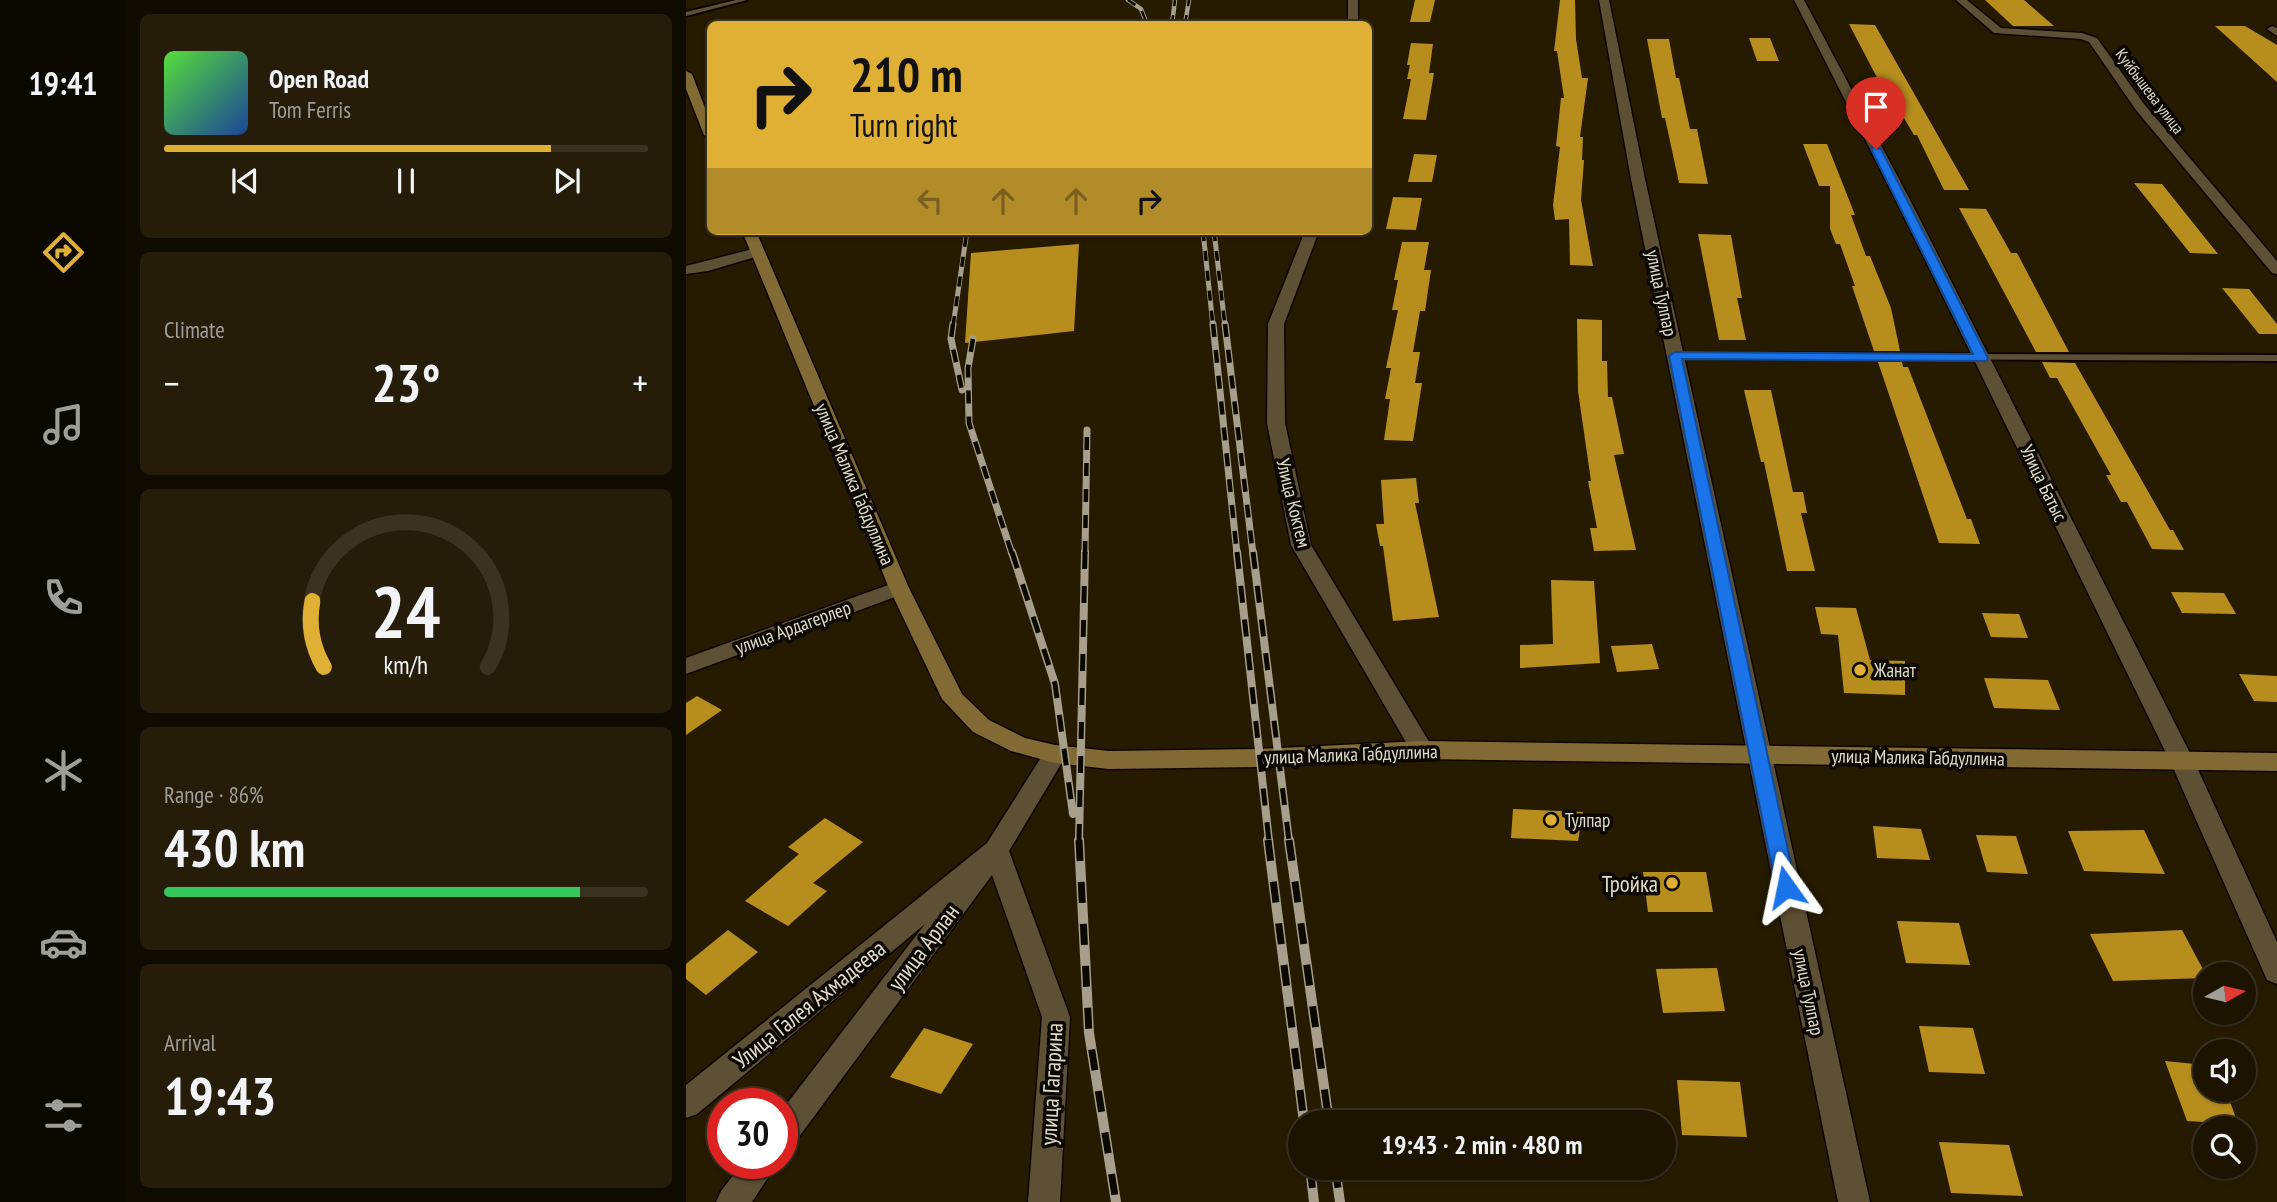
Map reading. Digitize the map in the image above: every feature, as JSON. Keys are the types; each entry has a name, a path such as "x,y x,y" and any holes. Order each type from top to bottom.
{"main road":[{"path":"686,74 707,127"},
{"name":"улица Малика Габдуллина","path":"753,241 899,588 953,699 981,726 1019,745 1055,754 1109,760 1258,758 1422,750 2277,762"}],"street":[{"path":"1353,0 1353,21"},
{"name":"улица Тулпар","path":"1604,0 1675,356 1854,1202"},
{"name":"Улица Батыс","path":"1799,0 1982,358 2182,761 2277,972"},
{"name":"Куйбышева улица","path":"1961,0 1998,31 2082,36 2093,40 2140,107 2277,270"},
{"name":"Улица Коктем","path":"1310,235 1276,324 1276,423 1301,545 1422,750"},
{"path":"686,270 703,268 753,241"},
{"name":"улица Ардагерлер","path":"686,666 899,588"},
{"name":"улица Арлан","path":"798,1114 996,850 1055,754"},
{"name":"Улица Галея Ахмадеева","path":"686,1104 996,850"},
{"name":"улица Гагарина","path":"996,850 1056,1017 1044,1202"},
{"path":"732,1202 750,1179"}],"lane":[{"path":"686,14 744,0"},
{"path":"1675,356 2277,358"}],"building":[{"path":"1415,0 1435,0 1430,22 1410,22"},
{"path":"1560,0 1575,0 1576,39 1582,78 1588,78 1580,137 1583,137 1584,160 1581,200 1593,266 1570,265 1569,219 1555,220 1553,205 1560,147 1556,146 1561,98 1564,98 1557,51 1554,51"},
{"path":"1985,0 2024,0 2054,26 2013,26"},
{"path":"1849,24 1875,25 1969,190 1944,190 1917,135 1914,135 1888,91 1884,91"},
{"path":"2215,26 2245,26 2277,45 2277,82"},
{"path":"1749,38 1770,38 1779,61 1757,61"},
{"path":"1647,39 1669,39 1690,129 1697,129 1708,184 1679,183 1665,118 1662,118"},
{"path":"1411,43 1433,44 1429,73 1434,73 1426,120 1403,119 1411,79 1407,79 1410,65 1407,65"},
{"path":"1803,144 1827,144 1855,215 1851,215 1866,256 1870,256 1891,308 1900,351 1874,351 1840,244 1836,244 1830,229 1830,186 1819,186"},
{"path":"1414,154 1437,155 1432,182 1408,182"},
{"path":"2134,183 2162,184 2218,254 2190,253"},
{"path":"1393,197 1422,198 1416,230 1386,229"},
{"path":"1959,208 1986,209 2011,253 2017,253 2069,352 2036,352"},
{"path":"1698,234 1731,235 1742,298 1737,298 1746,340 1719,340"},
{"path":"1402,242 1429,242 1424,270 1431,270 1425,311 1420,311 1413,352 1420,352 1415,383 1422,383 1413,441 1384,440 1390,399 1385,399 1391,368 1386,368 1398,310 1392,310 1398,280 1394,280"},
{"path":"1079,244 1074,331 965,343 971,253"},
{"path":"2222,288 2249,289 2277,324 2277,334 2259,334"},
{"path":"1577,319 1602,320 1602,361 1607,361 1608,397 1612,397 1624,454 1614,455 1636,550 1594,551 1590,528 1597,528 1588,481 1591,481 1578,391"},
{"path":"1878,362 1902,362 1903,367 1908,367 1967,519 1971,519 1980,544 1939,543"},
{"path":"2042,362 2075,363 2184,550 2152,549 2127,502 2121,502 2106,475 2111,475 2057,378 2050,378"},
{"path":"1744,390 1771,390 1793,492 1803,492 1807,513 1801,513 1815,571 1787,571 1764,462 1761,462"},
{"path":"1416,478 1419,503 1415,503 1439,617 1393,621 1383,546 1380,546 1376,524 1384,524 1381,480"},
{"path":"1551,580 1594,581 1600,663 1520,668 1520,645 1553,644"},
{"path":"2171,592 2224,593 2236,614 2182,613"},
{"path":"1815,607 1856,608 1870,660 1905,661 1905,695 1844,693 1838,635 1821,634"},
{"path":"1982,613 2019,614 2028,638 1991,637"},
{"path":"1652,644 1659,669 1617,672 1611,646"},
{"path":"2239,674 2277,676 2277,702 2254,701"},
{"path":"1984,678 2048,680 2060,710 1994,708"},
{"path":"697,696 722,710 686,735 686,703"},
{"path":"1513,809 1583,812 1578,841 1511,838"},
{"path":"825,818 863,842 813,883 827,891 788,926 745,901 799,854 788,847"},
{"path":"1873,826 1921,829 1930,860 1877,858"},
{"path":"2144,830 2165,874 2084,871 2068,831"},
{"path":"1976,835 2016,836 2028,874 1987,872"},
{"path":"1643,872 1706,872 1713,912 1648,912"},
{"path":"1897,921 1959,923 1970,965 1906,963"},
{"path":"728,930 758,952 706,995 686,979 686,964"},
{"path":"2182,930 2199,962 2193,962 2193,978 2113,981 2090,934"},
{"path":"1717,968 1725,1011 1663,1013 1656,969"},
{"path":"1919,1026 1973,1028 1985,1074 1929,1072"},
{"path":"924,1028 973,1044 941,1094 890,1077"},
{"path":"2165,1061 2193,1064 2193,1102 2230,1102 2235,1116 2193,1116 2193,1121 2187,1121"},
{"path":"1677,1080 1740,1082 1747,1137 1682,1135"},
{"path":"1939,1142 2009,1145 2023,1196 1951,1193"}],"railway":[{"path":"1128,0 1141,9 1146,21"},
{"path":"1172,21 1175,0"},
{"path":"1186,21 1189,0"},
{"path":"953,326 966,235"},
{"path":"1203,235 1213,326"},
{"path":"1214,235 1225,326"},
{"path":"953,324 951,339 962,390"},
{"path":"1213,324 1237,554"},
{"path":"1225,324 1253,554"},
{"path":"973,339 968,368 969,423 1012,554"},
{"path":"1085,554 1087,430"},
{"path":"1012,552 1055,684 1073,814"},
{"path":"1079,840 1085,552"},
{"path":"1237,552 1269,841"},
{"path":"1253,552 1289,841"},
{"path":"1079,840 1089,1033 1116,1202"},
{"path":"1268,840 1302,1110"},
{"path":"1289,840 1327,1110"},
{"path":"1311,1180 1314,1202"},
{"path":"1337,1180 1340,1202"}],"place":[{"name":"Жанат","path":"1860,670"},
{"name":"Тулпар","path":"1551,820"},
{"name":"Тройка","path":"1672,883"}],"route":[{"path":"1786,887 1675,356 1982,358 1876,149"}]}
